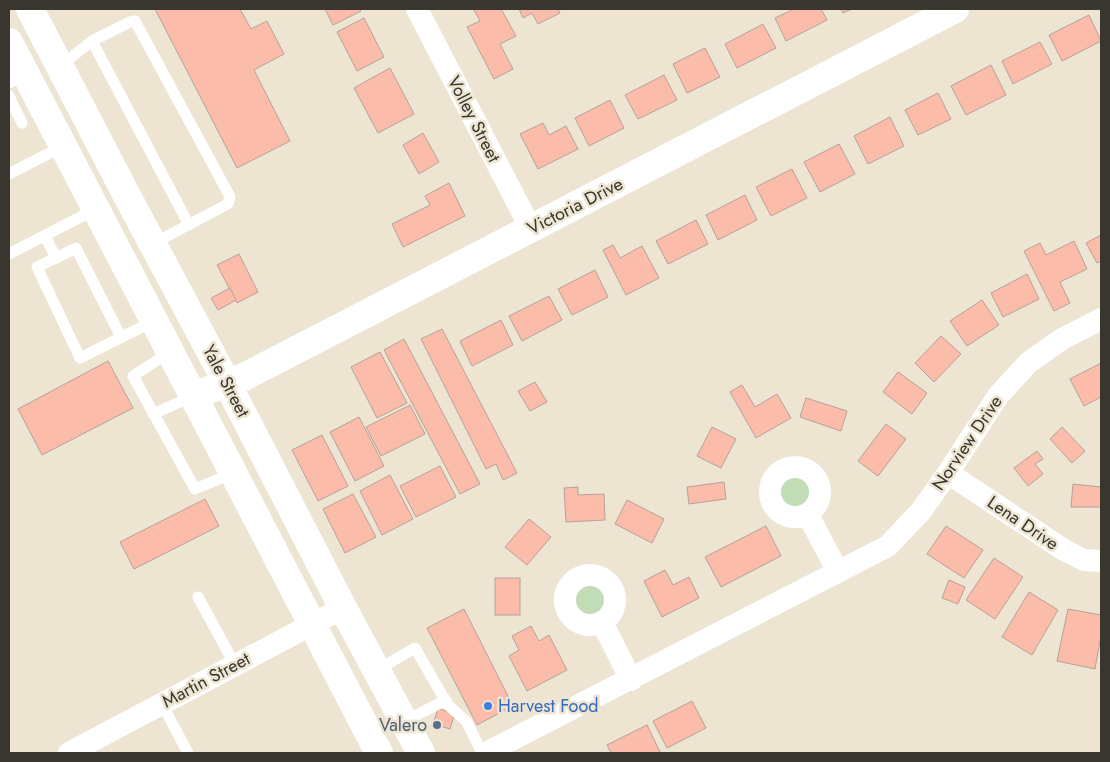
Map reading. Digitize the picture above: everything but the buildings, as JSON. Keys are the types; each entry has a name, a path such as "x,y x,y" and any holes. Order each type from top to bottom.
{"main road":[{"name":"Yale Street","path":"30,9 343,608 406,721 421,753"},
{"name":"Victoria Drive","path":"192,396 244,377 955,9"},
{"name":"Yale Street","path":"9,42 17,79 63,146 379,753"},
{"path":"96,209 126,194"}],"street":[{"name":"Volley Street","path":"417,9 531,229"},
{"name":"Norview Drive","path":"486,753 888,546 921,511 998,396 1028,363 1062,339 1101,319"},
{"name":"Lena Drive","path":"948,473 1064,550 1084,560 1101,561"},
{"path":"808,515 838,572"},
{"name":"Martin Street","path":"69,753 343,608"},
{"path":"602,622 631,680"}],"lane":[{"path":"60,66 92,40 135,21 227,191 230,197 228,204 152,244"},
{"path":"92,40 189,225"},
{"path":"9,96 22,123"},
{"path":"9,174 63,146"},
{"path":"9,254 96,209"},
{"path":"45,236 56,258"},
{"path":"121,337 105,318 93,295 82,273 76,248 36,267 52,288 63,310 74,333 80,358 154,321"},
{"path":"170,352 133,376 194,489 233,473"},
{"path":"153,414 192,396"},
{"path":"198,597 235,665"},
{"path":"377,670 415,648 448,705 467,722 482,753"},
{"path":"406,721 446,700"},
{"path":"162,704 188,753"}],"green space":[{"path":"795,475 807,480 812,492 807,504 795,509 783,504 778,492 783,480"},
{"path":"590,583 602,588 607,600 602,612 590,617 578,612 573,600 578,588"}],"place":[{"name":"Harvest Food","path":"488,706"},
{"name":"Valero","path":"437,725"}]}
